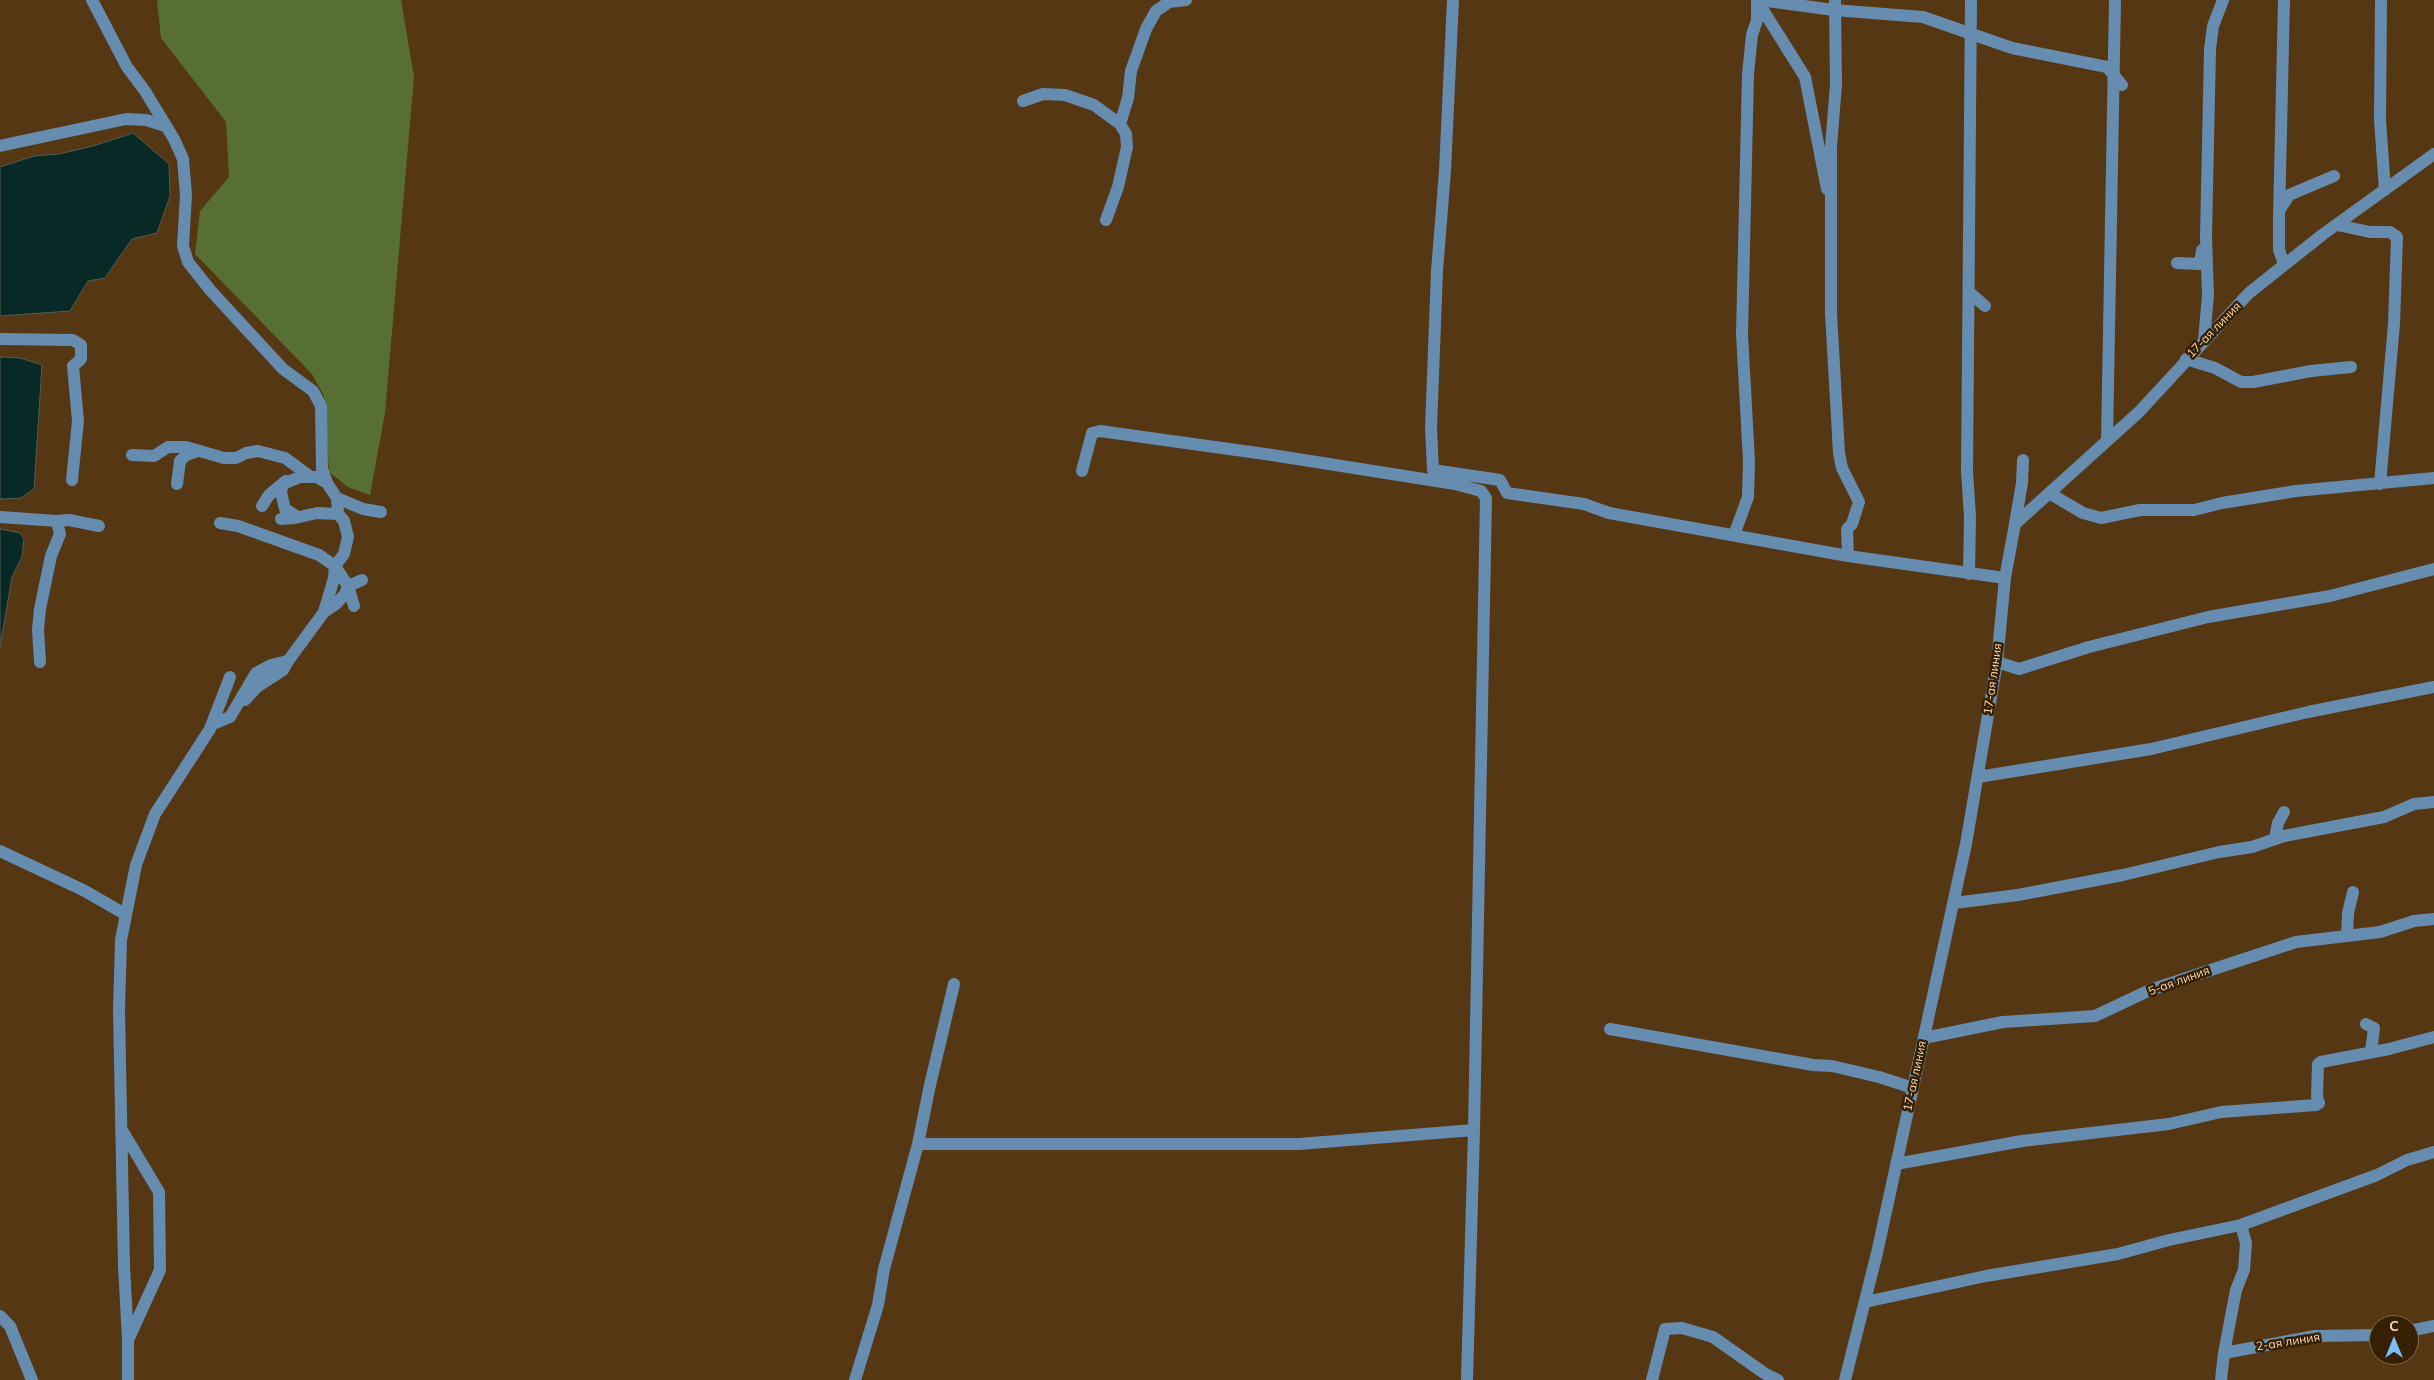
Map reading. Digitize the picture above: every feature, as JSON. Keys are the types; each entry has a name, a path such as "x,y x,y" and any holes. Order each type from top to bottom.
{"street":[{"path":"92,0 127,67 174,139 182,159 186,194 183,246 188,262 211,292 283,370 313,391 321,406 322,469 327,483"},
{"path":"1120,124 1128,98 1132,71 1146,30 1156,10 1169,2 1186,0"},
{"path":"1453,0 1445,171 1437,271 1432,428 1433,470 1500,480 1506,492 1584,504 1609,512 1734,536 1848,556 2005,578"},
{"path":"1734,536 1736,526 1746,507 1748,488 1749,462 1742,334 1748,74 1752,35 1757,20 1758,0"},
{"path":"1758,0 1834,5 1923,17 2020,50 2099,64 2107,67 2122,85"},
{"path":"1758,0 1805,77 1821,169 1831,205"},
{"path":"1969,574 1970,517 1967,471 1971,0"},
{"path":"2107,441 2115,0"},
{"path":"2204,340 2208,295 2206,238 2210,49 2213,26 2223,0"},
{"path":"2284,0 2279,211 2279,250 2284,264"},
{"path":"2381,0 2380,120 2385,190"},
{"path":"1834,5 1836,84 1831,147 1831,313 1839,453 1842,468 1859,502 1852,524 1846,529 1848,556"},
{"path":"1023,101 1043,94 1065,95 1094,105 1120,124 1126,134 1127,147 1118,187 1106,220"},
{"path":"0,146 126,119 146,120 165,126"},
{"name":"17-ая линия","path":"1845,1380 1878,1253 1954,903 1997,662 2005,578 2015,524 2154,397 2186,359 2248,293 2284,264 2434,154"},
{"path":"2281,167 2290,184 2302,189"},
{"path":"2279,211 2289,195 2334,176"},
{"path":"2337,225 2370,232 2390,232 2397,237 2394,324 2380,484"},
{"path":"2177,263 2200,264 2206,238"},
{"path":"1969,292 1985,306"},
{"path":"0,339 73,340 82,345 81,359 73,366 78,421 72,480"},
{"path":"2186,359 2215,368 2241,382 2253,382 2311,370 2351,367"},
{"path":"1082,471 1092,434 1100,431 1272,455 1455,484 1481,491 1486,498 1474,1130 1467,1380"},
{"path":"132,455 154,456 168,448 183,452 198,451 230,458 236,458 246,453 264,452 285,458 311,477"},
{"path":"177,484 183,452"},
{"path":"2015,524 2022,483 2023,460"},
{"path":"262,506 269,495 283,484 289,476 292,462"},
{"path":"213,724 230,716 256,673 271,665 288,661 324,612 334,578 334,566 344,554 352,514 342,500 327,483 317,477 300,477 283,484"},
{"path":"2050,493 2084,513 2100,518 2140,510 2194,510 2231,501 2296,491 2434,478"},
{"path":"283,484 281,492 285,509 298,517"},
{"path":"342,500 363,509 381,512"},
{"path":"338,514 342,500"},
{"path":"281,519 317,512 338,514 344,521 348,536"},
{"path":"0,518 69,520 99,526"},
{"path":"40,662 40,615 51,556 60,534 57,521"},
{"path":"220,523 238,526 296,545 319,556 334,566 348,586 354,606"},
{"path":"1997,662 2018,669 2089,647 2208,617 2330,596 2434,569"},
{"path":"324,612 336,604 345,594 348,586 362,580"},
{"path":"128,1380 118,1010 121,940 136,865 156,814 213,724 230,677"},
{"path":"1978,777 2142,750 2308,712 2434,687"},
{"path":"1954,903 2076,885 2219,852 2252,847 2275,838 2384,817 2414,804 2434,802"},
{"path":"2275,838 2278,823 2284,812"},
{"path":"0,851 83,890 125,914"},
{"path":"2347,936 2348,913 2353,892"},
{"name":"5-ая линия","path":"1924,1038 2003,1022 2095,1016 2150,990 2285,945 2380,932 2414,921 2434,919"},
{"path":"855,1380 878,1306 891,1241 918,1144 954,984"},
{"path":"2366,1024 2374,1028 2371,1052"},
{"path":"1610,1029 1813,1065 1840,1067 1913,1088"},
{"path":"1896,1164 2022,1140 2169,1124 2221,1112 2316,1105 2319,1103 2317,1096 2318,1064 2434,1037"},
{"path":"122,1130 159,1192 160,1270 128,1340"},
{"path":"918,1144 1299,1144 1474,1130"},
{"path":"1865,1302 1986,1276 2118,1254 2169,1240 2242,1225 2376,1175 2407,1160 2434,1152"},
{"path":"2221,1380 2236,1290 2245,1264 2246,1243 2242,1225"},
{"path":"0,1316 10,1326 32,1380"},
{"path":"2419,1329 2434,1326"},
{"path":"1652,1380 1665,1330 1682,1328 1713,1337 1764,1373 1778,1380"},
{"name":"2-ая линия","path":"2224,1353 2315,1336 2369,1335"}],"green space":[{"path":"157,0 401,0 414,77 385,413 370,495 348,487 329,472 324,396 312,374 195,254 200,211 229,177 226,122 161,38"}],"water":[{"path":"133,133 169,164 170,196 157,233 132,239 105,278 88,281 70,311 0,316 0,167 34,156 59,154 93,146"},
{"path":"0,357 20,358 42,365 34,489 21,498 0,499"},
{"path":"0,529 20,533 24,539 22,557 12,577 0,647"}]}
